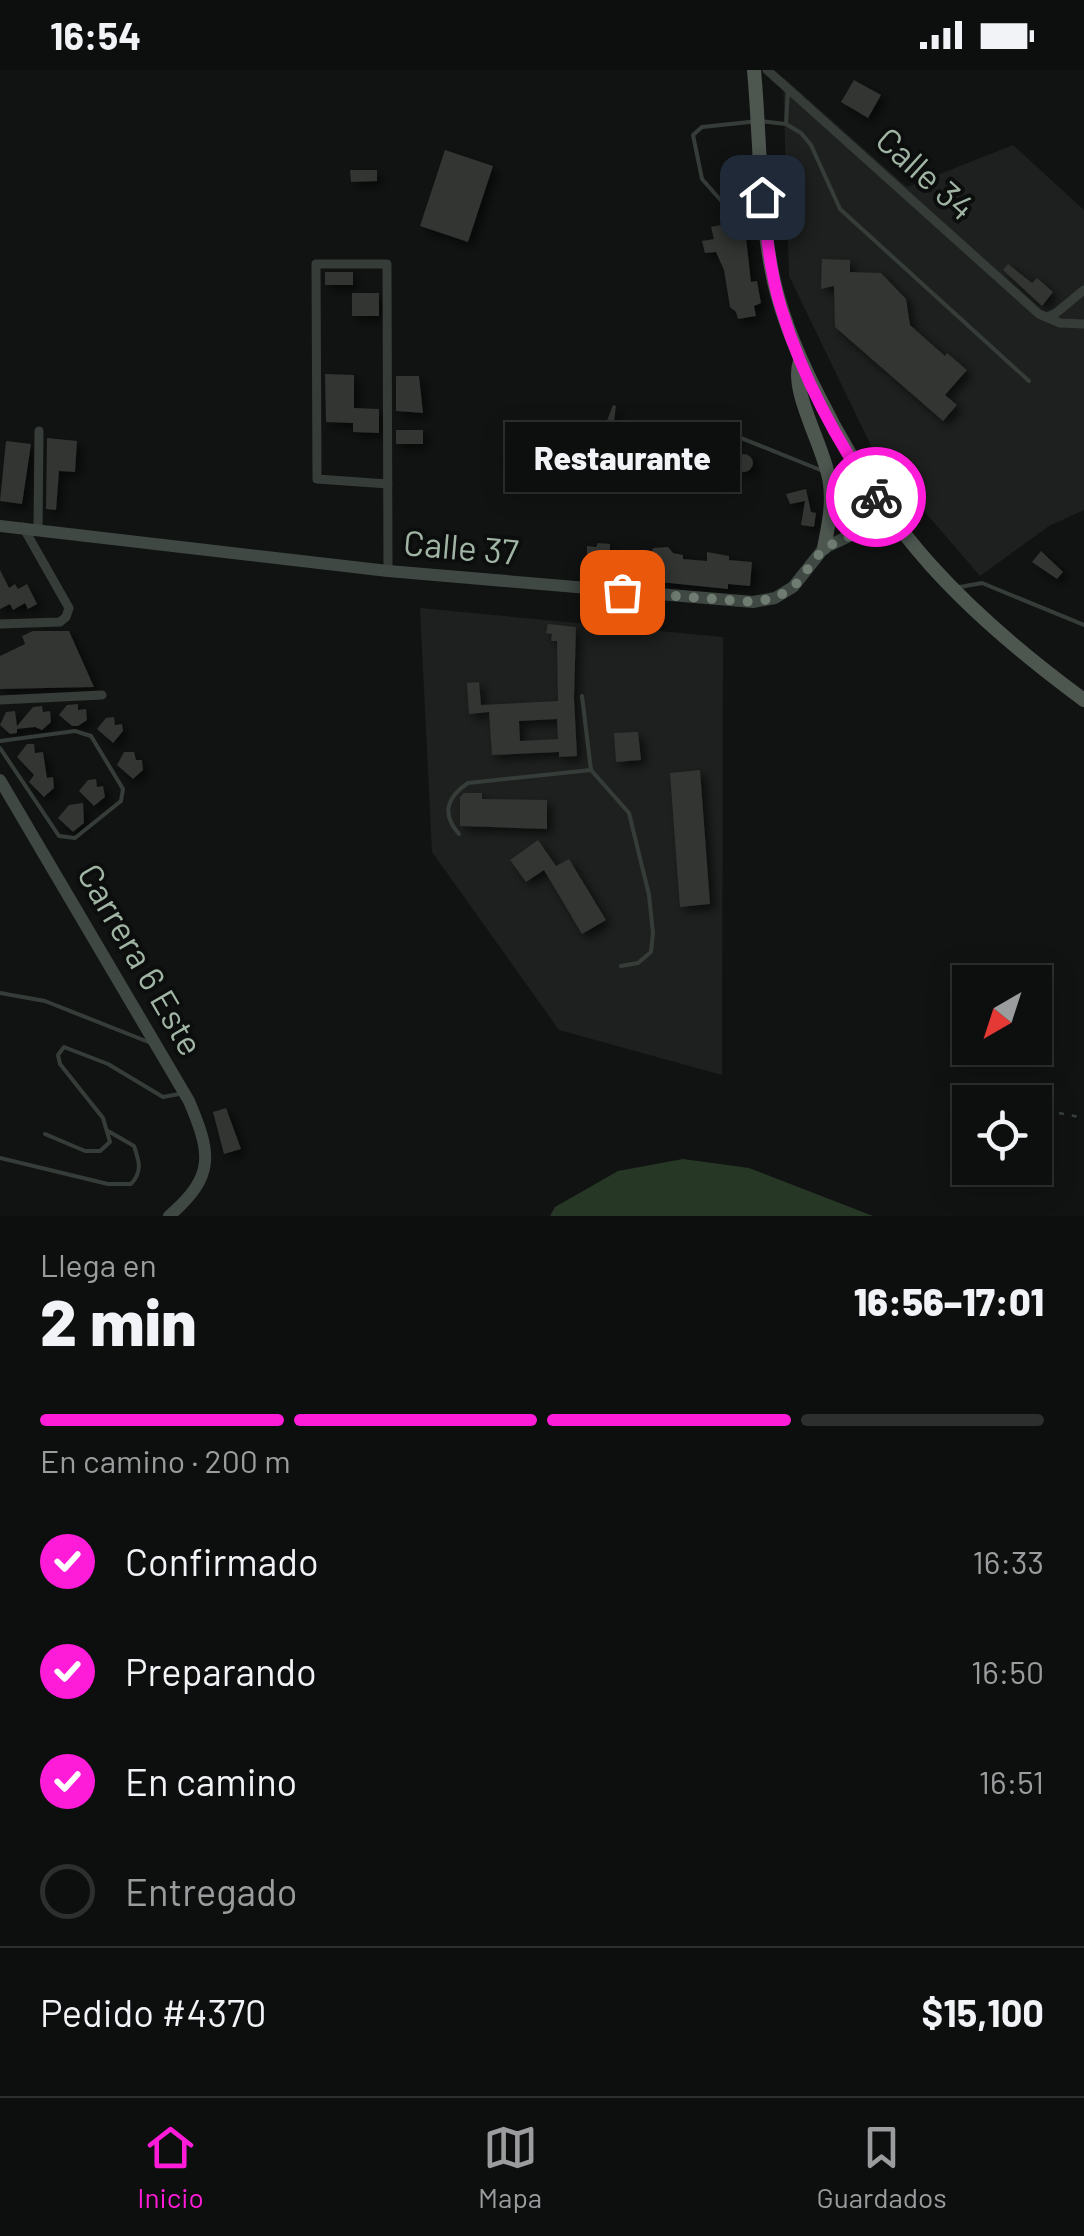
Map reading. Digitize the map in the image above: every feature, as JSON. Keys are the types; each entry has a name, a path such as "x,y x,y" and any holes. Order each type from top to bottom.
{"main road":[{"path":"754,70 764,211 782,312 801,360 860,476 950,589 1039,667 1084,700"},
{"path":"801,360 798,380 828,473 830,516 824,548"}],"street":[{"name":"Calle 34","path":"767,70 1039,314 1060,324 1084,324"},
{"path":"388,484 317,479 316,264 387,264 388,484 388,571"},
{"path":"1047,316 1084,290"},
{"path":"0,624 60,622 69,608 31,528 39,431"},
{"name":"Calle 37","path":"0,526 388,571 753,602 775,598 793,588 824,548 890,518"},
{"path":"0,700 102,694"},
{"name":"Carrera 6 Este","path":"0,780 184,1093 206,1141 203,1178 170,1216"}],"lane":[{"path":"786,124 788,88"},
{"path":"764,211 724,204 702,179 693,135 702,127 759,120 786,124 801,133 840,208 1029,381"},
{"path":"646,484 710,441 736,436 828,473"},
{"path":"950,589 982,583 1084,625"},
{"path":"582,696 591,770 629,812 649,894 651,952 638,963 621,966"},
{"path":"0,741 83,732 91,736 123,789 121,801 75,838 59,836 0,748"},
{"path":"459,834 449,823 448,803 468,783 591,770"},
{"path":"0,993 44,1001 156,1045"},
{"path":"44,1134 84,1151 100,1151 110,1142 103,1118 60,1064 58,1054 64,1047 108,1064 163,1097 184,1093"},
{"path":"0,1158 108,1184 131,1184 139,1175 140,1166 134,1146 108,1131"}],"path":[{"path":"1059,1112 1084,1118"}],"shaded area":[{"path":"783,77 907,187 1013,145 1084,210 1084,510 1049,526 980,576 875,454 789,276"},
{"path":"420,608 723,637 722,1075 559,1030 432,852"},
{"path":"683,1159 749,1168 873,1216 550,1216 555,1207 618,1171"}],"building":[{"path":"854,80 881,95 868,118 841,102"},
{"path":"445,150 493,166 468,242 420,226"},
{"path":"350,170 377,170 377,181 351,182"},
{"path":"744,220 751,282 757,281 761,303 754,306 756,316 738,319 730,307 724,270 716,252 705,253 702,241 714,239 711,227"},
{"path":"822,259 850,260 850,272 881,273 906,299 910,325 967,370 945,395 957,405 943,421 835,327 834,286 821,289"},
{"path":"1008,264 1032,283 1037,278 1053,292 1042,306 1003,270"},
{"path":"325,272 353,272 353,285 325,285"},
{"path":"352,293 379,293 379,316 352,316"},
{"path":"325,374 354,375 354,408 379,409 379,433 353,432 353,423 326,422"},
{"path":"396,376 419,376 423,413 396,411"},
{"path":"613,405 616,406 611,444 607,451 595,452"},
{"path":"396,430 423,430 423,444 396,444"},
{"path":"642,437 653,442 653,448 648,452 628,449 629,440"},
{"path":"47,438 77,441 75,472 59,471 56,510 46,509"},
{"path":"6,441 31,444 22,504 0,501"},
{"path":"744,454 753,463 744,472 735,463"},
{"path":"806,489 811,512 816,513 814,527 801,525 805,501 790,504 786,494"},
{"path":"598,543 610,544 609,578 594,576 594,559 587,559 587,546 596,547"},
{"path":"668,547 683,555 683,559 707,561 707,552 729,556 729,560 752,562 750,586 728,584 728,589 659,582 659,559 651,555 653,548"},
{"path":"1041,551 1063,572 1057,579 1032,562"},
{"path":"0,570 9,588 27,584 37,604 28,609 25,603 13,610 10,604 0,609"},
{"path":"548,624 576,627 577,756 559,757 559,752 492,755 489,712 469,714 467,683 479,682 481,705 558,701 557,641 551,641 552,634 546,633","holes":["557,719 558,739 520,741 519,721"]},
{"path":"33,631 69,631 94,687 0,689 0,656 25,644 22,636"},
{"path":"78,704 78,710 86,709 87,720 72,726 59,715 67,705"},
{"path":"42,706 43,712 50,711 51,722 42,730 17,729 17,733 10,734 0,725 6,712 15,711 17,726 33,707"},
{"path":"114,717 115,725 122,724 123,731 113,743 97,729 106,718"},
{"path":"638,732 641,760 616,762 614,733"},
{"path":"27,744 34,744 35,753 43,752 47,778 53,777 54,788 44,797 29,782 34,775 17,757"},
{"path":"124,752 134,752 136,760 142,760 143,770 133,779 117,765"},
{"path":"700,770 710,904 680,907 670,773"},
{"path":"96,779 97,787 103,786 105,797 94,806 79,791 88,780"},
{"path":"464,793 482,793 482,799 547,800 547,829 460,826 460,797"},
{"path":"83,803 84,823 73,832 58,818 69,805"},
{"path":"538,840 556,866 569,859 606,920 582,934 544,870 526,882 510,860"},
{"path":"226,1108 241,1149 224,1154 213,1112"}],"way so far":[{"path":"622,592 753,602 775,598 793,588 824,548 890,518 876,497"}],"place":[{"name":"Restaurante","path":"622,592"}],"route":[{"path":"762,197 771,267 782,312 834,427 876,497"}]}
